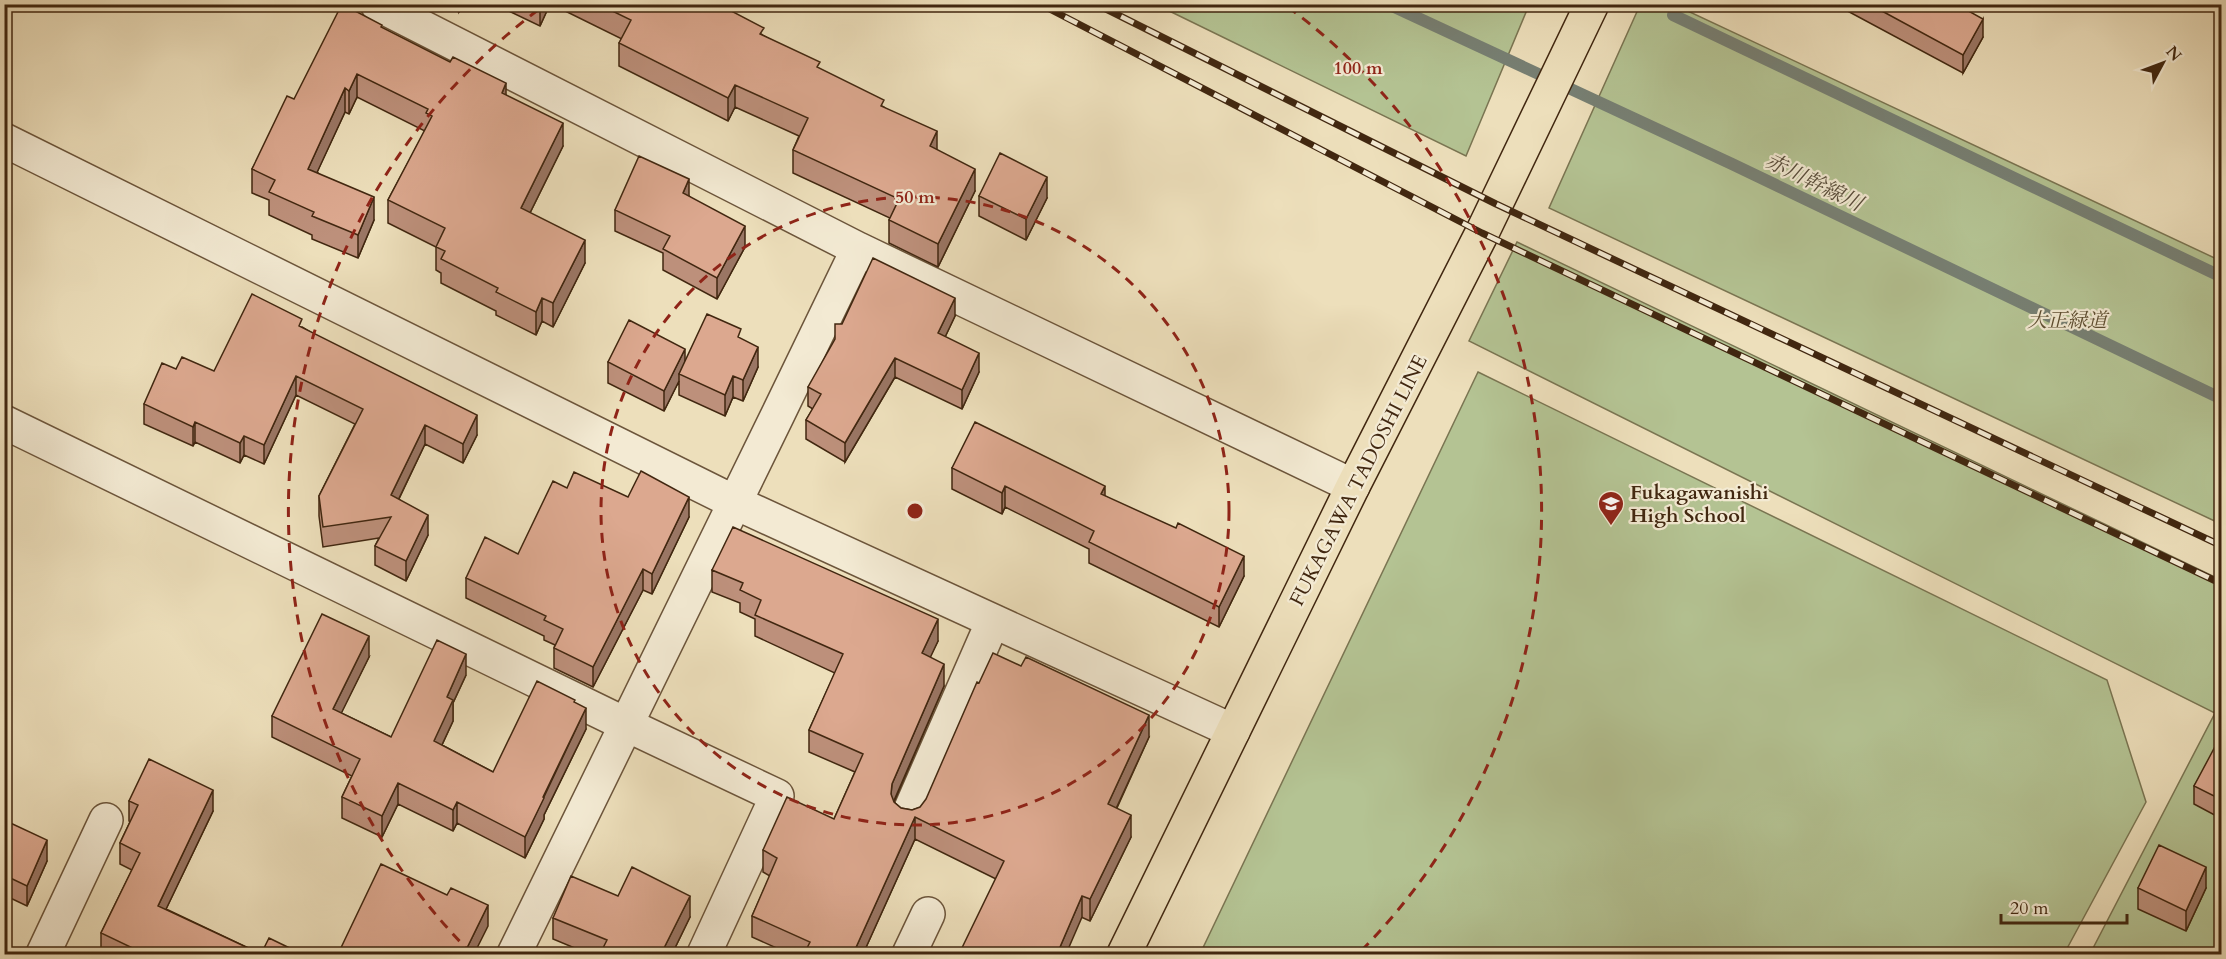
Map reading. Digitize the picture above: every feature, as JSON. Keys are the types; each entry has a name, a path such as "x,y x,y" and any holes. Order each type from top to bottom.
{"main road":[{"name":"FUKAGAWA TADOSHI LINE","path":"1124,954 1353,486 1482,233 1592,4"}],"street":[{"path":"377,4 858,249 1353,486"},
{"path":"4,140 736,503 1233,731"},
{"path":"514,954 858,249"},
{"path":"4,422 777,796 704,954"},
{"path":"909,813 993,621"},
{"path":"44,954 106,820"},
{"path":"909,954 928,914"}],"green space":[{"path":"1529,4 1466,156 1157,5"},
{"name":"大正緑道","path":"1640,5 1675,5 2221,261 2221,524 1549,208"},
{"path":"1517,242 2221,580 2221,954 2090,954 2215,713 1469,341"},
{"name":"Fukagawanishi High School","path":"1478,372 2107,680 2146,802 2064,954 1200,954"}],"building":[{"path":"342,4 382,25 381,27 450,62 453,57 506,83 502,93 563,123 521,208 585,240 553,303 542,298 536,312 496,292 498,288 441,259 445,251 436,247 445,228 388,200 432,116 426,113 428,109 357,74 349,91 345,88 308,169 374,197 358,235 312,216 314,212 269,192 275,180 252,169 287,96 294,99"},
{"path":"598,4 718,4 764,28 760,34 820,62 817,67 884,100 881,106 937,131 930,146 975,169 938,244 889,220 899,199 793,150 808,118 735,85 728,98 619,43 631,20"},
{"path":"1869,4 1956,4 1983,19 1963,55"},
{"path":"1000,153 1047,177 1026,219 979,196"},
{"path":"639,156 689,179 683,193 745,226 717,278 663,249 670,236 615,210"},
{"path":"873,258 955,298 938,333 979,353 962,390 895,358 845,443 806,420 821,394 808,387 835,339 835,324 842,324"},
{"path":"252,294 302,319 299,326 477,415 463,444 425,425 391,495 428,515 406,561 375,546 391,517 323,527 319,496 363,409 296,376 264,445 244,436 240,443 195,422 193,427 144,404 162,363 176,369 182,357 214,371"},
{"path":"707,314 741,329 738,337 758,347 743,380 733,376 725,395 679,374"},
{"path":"629,320 685,349 664,391 608,362"},
{"path":"975,422 1105,486 1101,494 1176,528 1178,523 1244,556 1219,607 1089,542 1094,531 1005,486 1002,493 952,468"},
{"path":"641,471 689,497 652,574 643,569 593,667 554,648 563,629 544,620 546,616 466,578 485,537 518,554 553,481 567,488 574,472 628,497"},
{"path":"733,527 938,619 922,653 944,664 892,784 891,794 894,802 901,808 912,810 920,807 926,799 977,682 979,683 993,653 1021,666 1026,657 1149,715 1108,804 1131,815 1090,899 1082,896 1057,954 959,954 1004,861 915,817 853,954 804,954 810,942 752,916 777,858 763,850 787,797 834,819 863,754 809,730 843,654 755,615 761,600 740,590 743,583 712,570"},
{"path":"322,614 369,636 333,709 391,737 437,640 466,654 447,697 453,700 434,741 493,772 537,681 586,708 525,837 457,802 453,810 398,783 382,816 342,797 360,759 272,716"},
{"path":"2218,741 2222,743 2222,800 2194,786"},
{"path":"149,759 213,790 158,906 261,954 145,954 101,933 140,853 120,843 138,805 129,801"},
{"path":"4,820 47,840 27,886 4,875"},
{"path":"2159,845 2206,867 2186,911 2138,888"},
{"path":"381,864 447,895 451,888 488,905 464,954 338,954"},
{"path":"632,867 690,896 661,954 600,954 607,940 553,918 571,876 618,896"},
{"path":"269,938 302,954 261,954"}],"waterway":[{"name":"赤川幹線川","path":"1388,4 1732,164 2222,399"},
{"path":"1673,15 2222,277"}],"railway":[{"path":"1040,4 1482,233 2222,584"},
{"path":"1096,4 1496,204 2222,546"}],"place":[{"name":"Fukagawanishi High School","path":"1611,527"}]}
